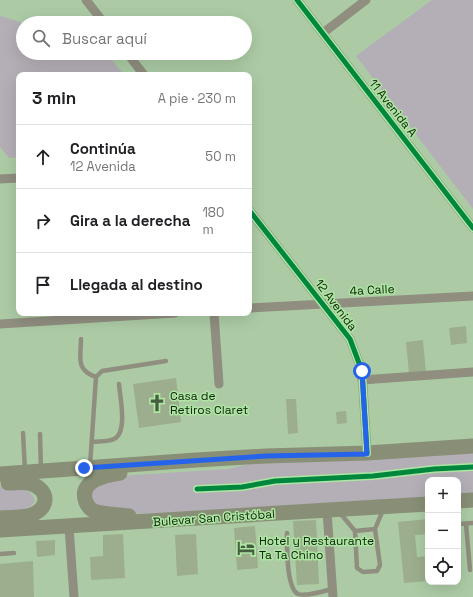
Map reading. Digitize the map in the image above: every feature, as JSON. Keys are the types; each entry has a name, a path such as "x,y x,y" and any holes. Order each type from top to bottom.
{"main road":[{"path":"0,474 266,456 367,454 473,446"},
{"path":"266,456 233,465 126,472 105,476 94,480 86,488 84,496 86,503 92,510 128,516 163,517 231,513 267,514"},
{"path":"0,484 24,482 31,483 40,488 45,496 44,505 39,511 30,516 0,518"},
{"path":"461,501 473,500"},
{"name":"Bulevar San Cristóbal","path":"0,530 70,527 425,504"}],"street":[{"path":"86,0 99,16"},
{"name":"11 Avenida A","path":"297,0 473,228"},
{"path":"323,33 366,0"},
{"path":"132,60 142,72"},
{"path":"1,178 16,178"},
{"name":"12 Avenida","path":"252,214 350,339 362,371 367,454"},
{"name":"4a Calle","path":"252,308 473,296"},
{"path":"0,324 127,316"},
{"path":"214,316 219,384"},
{"path":"362,380 473,372"},
{"path":"332,510 333,593"},
{"path":"70,527 74,597"}],"lane":[{"path":"81,339 81,367 84,372 96,377"},
{"path":"90,467 96,377 102,371 166,361"},
{"path":"92,442 109,441 116,439 120,434 122,427 119,384"},
{"path":"23,433 25,472"},
{"path":"40,434 41,471"},
{"path":"332,510 355,531 357,568 363,572 377,571 380,564 375,529 385,507"},
{"path":"461,524 473,523"},
{"path":"466,524 470,570"},
{"path":"355,531 375,529"},
{"path":"286,533 290,578 293,589 298,594 306,595 333,593"},
{"path":"0,554 14,553"}],"shaded area":[{"path":"432,0 473,0 473,209 356,56"},
{"path":"0,14 1,16 16,21 16,60 112,60 122,72 16,72 16,157 9,158 0,147"},
{"path":"473,450 473,494 461,495 461,477 425,477 425,497 174,513 99,514 83,489 120,476 228,469 261,461"},
{"path":"16,485 28,490 35,501 28,508 20,512 0,513 0,486"}],"building":[{"path":"466,326 467,343 451,345 449,328"},
{"path":"423,340 426,373 409,374 406,342"},
{"name":"Casa de Retiros Claret","path":"176,378 181,422 139,428 133,384"},
{"path":"286,399 296,399 298,433 288,434"},
{"path":"346,411 347,423 337,424 336,412"},
{"path":"425,519 425,534 415,535 417,557 425,556 425,581 404,583 398,522"},
{"path":"316,520 319,584 297,585 293,521"},
{"name":"Hotel y Restaurante Ta Ta Chino","path":"255,526 258,568 237,570 234,528"},
{"path":"123,534 125,578 91,580 90,557 103,556 103,535"},
{"path":"196,534 198,574 177,576 175,535"},
{"path":"55,540 55,555 37,557 36,541"},
{"path":"33,561 34,597 0,597 0,564"}],"cycle path":[{"path":"297,0 473,228"},
{"path":"252,214 350,339 362,371 367,453"},
{"path":"197,489 242,487 275,481 373,476 434,469 473,467"}],"place":[{"name":"Casa de Retiros Claret","path":"157,403"},
{"name":"Hotel y Restaurante Ta Ta Chino","path":"246,548"}],"route":[{"path":"84,468 266,456 367,454 362,371"}]}
